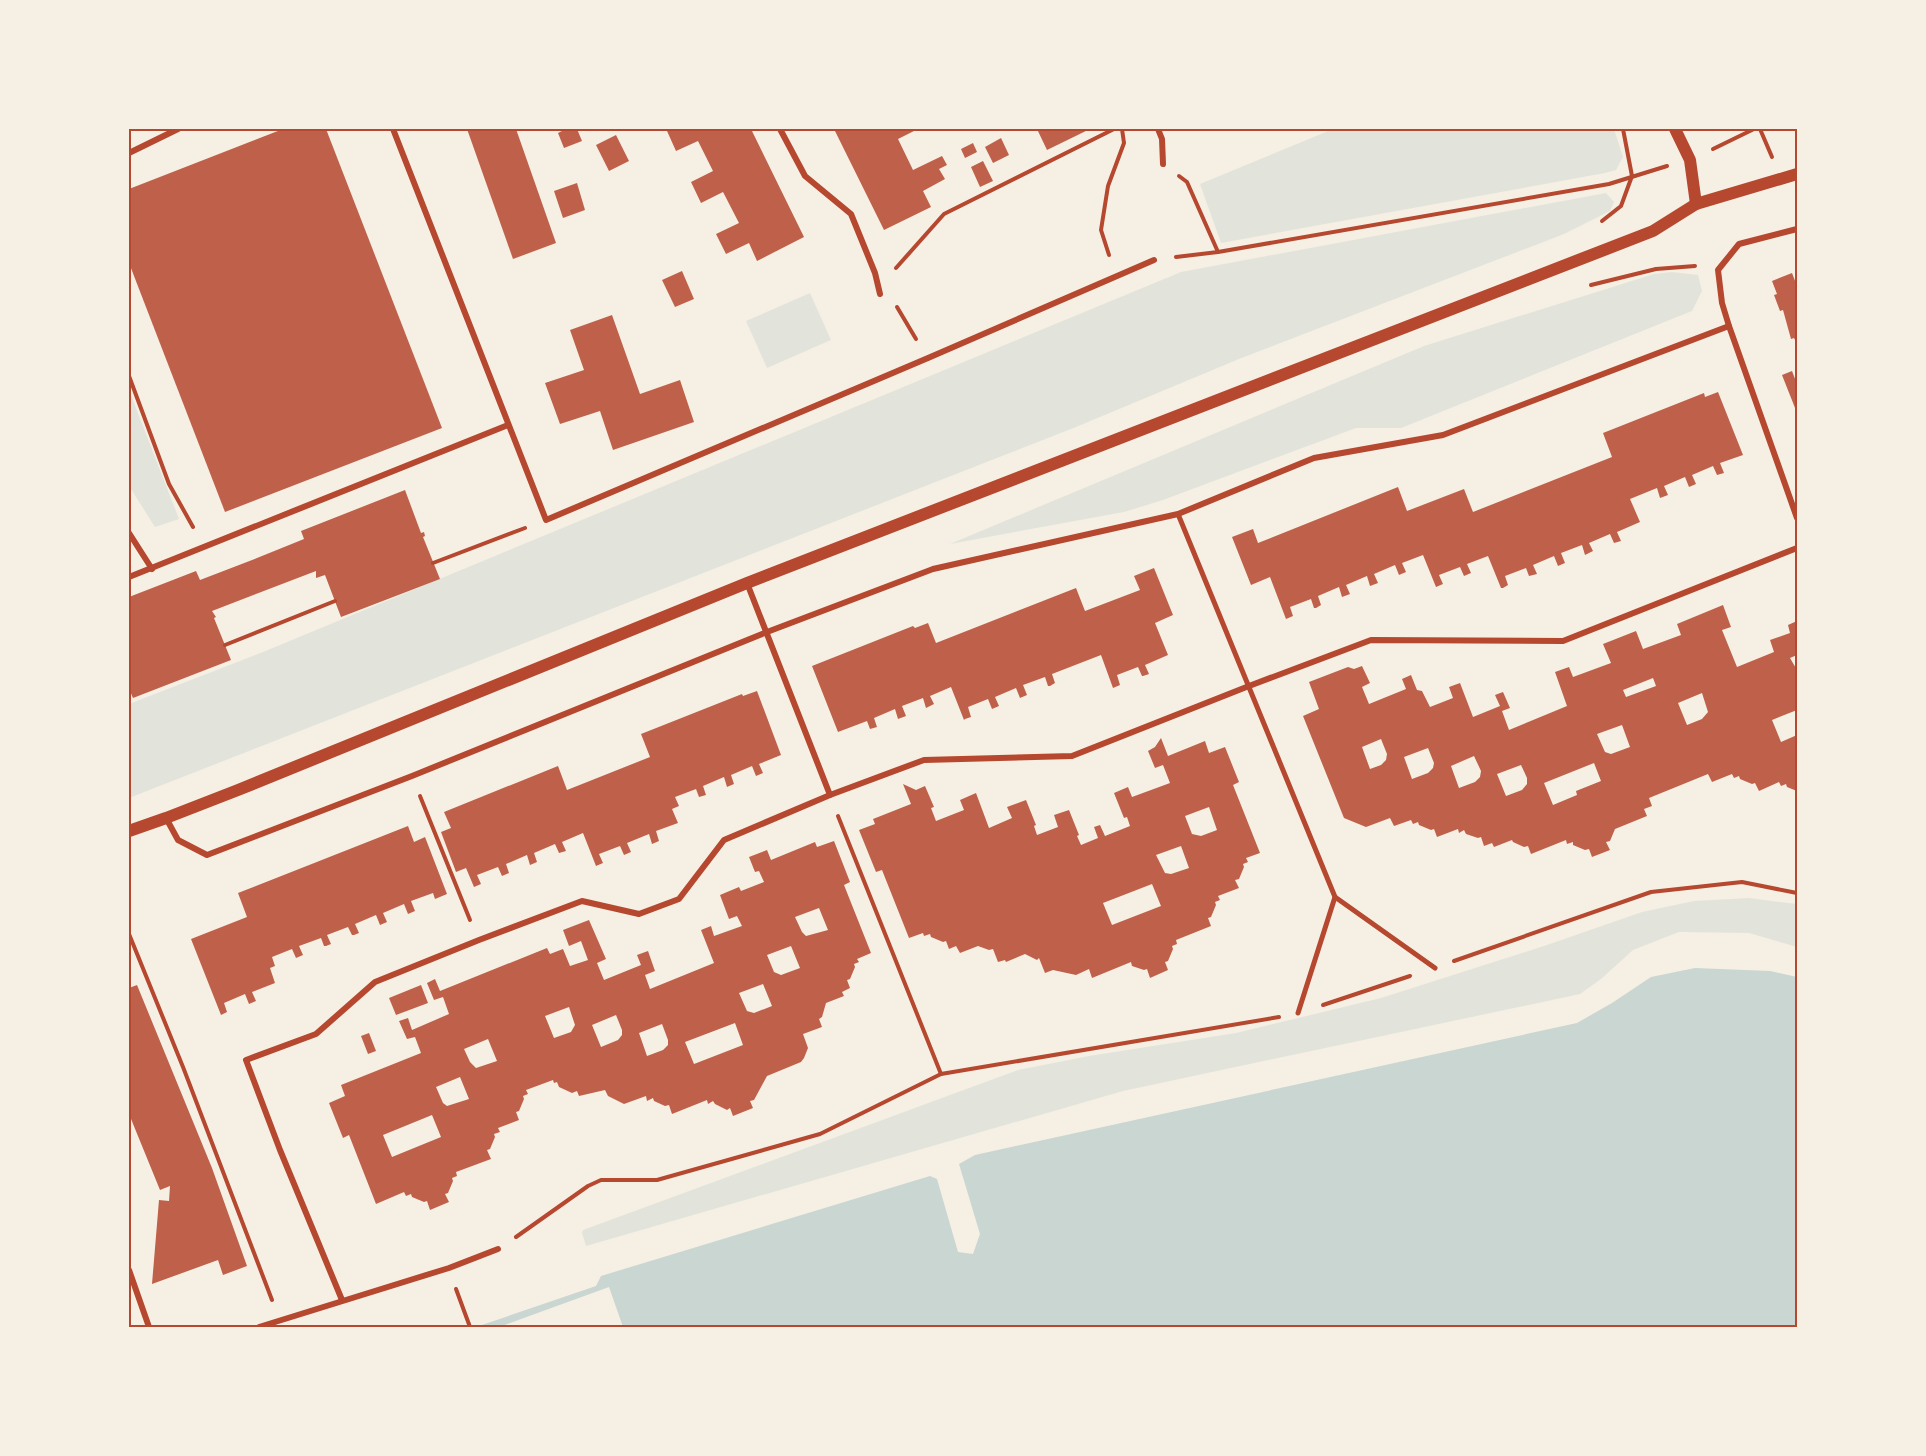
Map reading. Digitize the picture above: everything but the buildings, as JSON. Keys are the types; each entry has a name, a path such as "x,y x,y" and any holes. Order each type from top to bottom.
{"main road":[{"path":"1675,129 1690,160 1696,204"},
{"path":"129,831 747,583 1653,231 1696,204 1797,174"}],"street":[{"path":"129,153 178,129"},
{"path":"393,129 546,520 1154,260"},
{"path":"780,129 805,176 851,214 875,273 880,294"},
{"path":"1158,129 1163,164"},
{"path":"1797,229 1739,244 1718,270 1722,303 1729,326 1797,518"},
{"path":"166,818 178,840 207,855 412,776 767,632 933,569 1178,514 1314,458 1443,435 1729,326"},
{"path":"129,577 508,425"},
{"path":"1178,514 1335,897 1436,968"},
{"path":"129,533 152,568"},
{"path":"342,1300 280,1150 246,1060 316,1034 375,982 582,902 639,914 679,899 724,840 830,795 924,760 1072,756 1371,640 1563,641 1797,548"},
{"path":"747,583 830,795"},
{"path":"1298,1013 1335,897"},
{"path":"259,1327 449,1268 498,1249"},
{"path":"129,1270 149,1327"}],"path":[{"path":"928,358 897,307 880,294 894,270 944,214 1114,129"},
{"path":"1119,276 1108,253 1101,230 1108,186 1124,143 1122,129"},
{"path":"1623,129 1632,176"},
{"path":"1154,260 1218,252 1609,184 1690,160 1754,129"},
{"path":"1163,164 1187,182 1218,252"},
{"path":"129,376 169,484 205,547"},
{"path":"433,563 546,520"},
{"path":"225,645 335,601"},
{"path":"412,776 479,940"},
{"path":"830,795 941,1074"},
{"path":"498,1249 600,1180 657,1180 820,1134 941,1074 1298,1013 1436,968 1651,892 1742,882 1797,892"},
{"path":"129,934 183,1067 275,1309 282,1320"},
{"path":"465,1315 470,1327"}],"shaded area":[{"path":"1333,129 1614,129 1623,157 1616,170 1605,173 1221,243 1200,184"},
{"path":"1606,193 1614,202 1610,211 1564,234 1239,359 1076,427 129,798 129,704 263,652 1181,272"},
{"path":"1672,272 1698,275 1702,291 1692,311 1401,428 1356,428 1163,500 1124,512 950,544 1424,346 1654,274"},
{"path":"810,293 831,340 767,368 746,321"},
{"path":"129,390 179,519 155,527 129,486"},
{"path":"1749,898 1797,904 1797,947 1749,933 1679,932 1633,950 1601,979 1580,994 1123,1091 586,1246 582,1233 583,1230 1018,1070 1089,1056 1236,1033 1381,998 1642,912 1694,901"},
{"path":"1695,968 1770,971 1797,977 1797,1327 476,1327 596,1286 601,1276 930,1176 937,1179 958,1252 973,1254 980,1234 959,1164 975,1155 1577,1023 1651,977"}],"pier":[{"path":"609,1287 623,1327 499,1327"}]}
